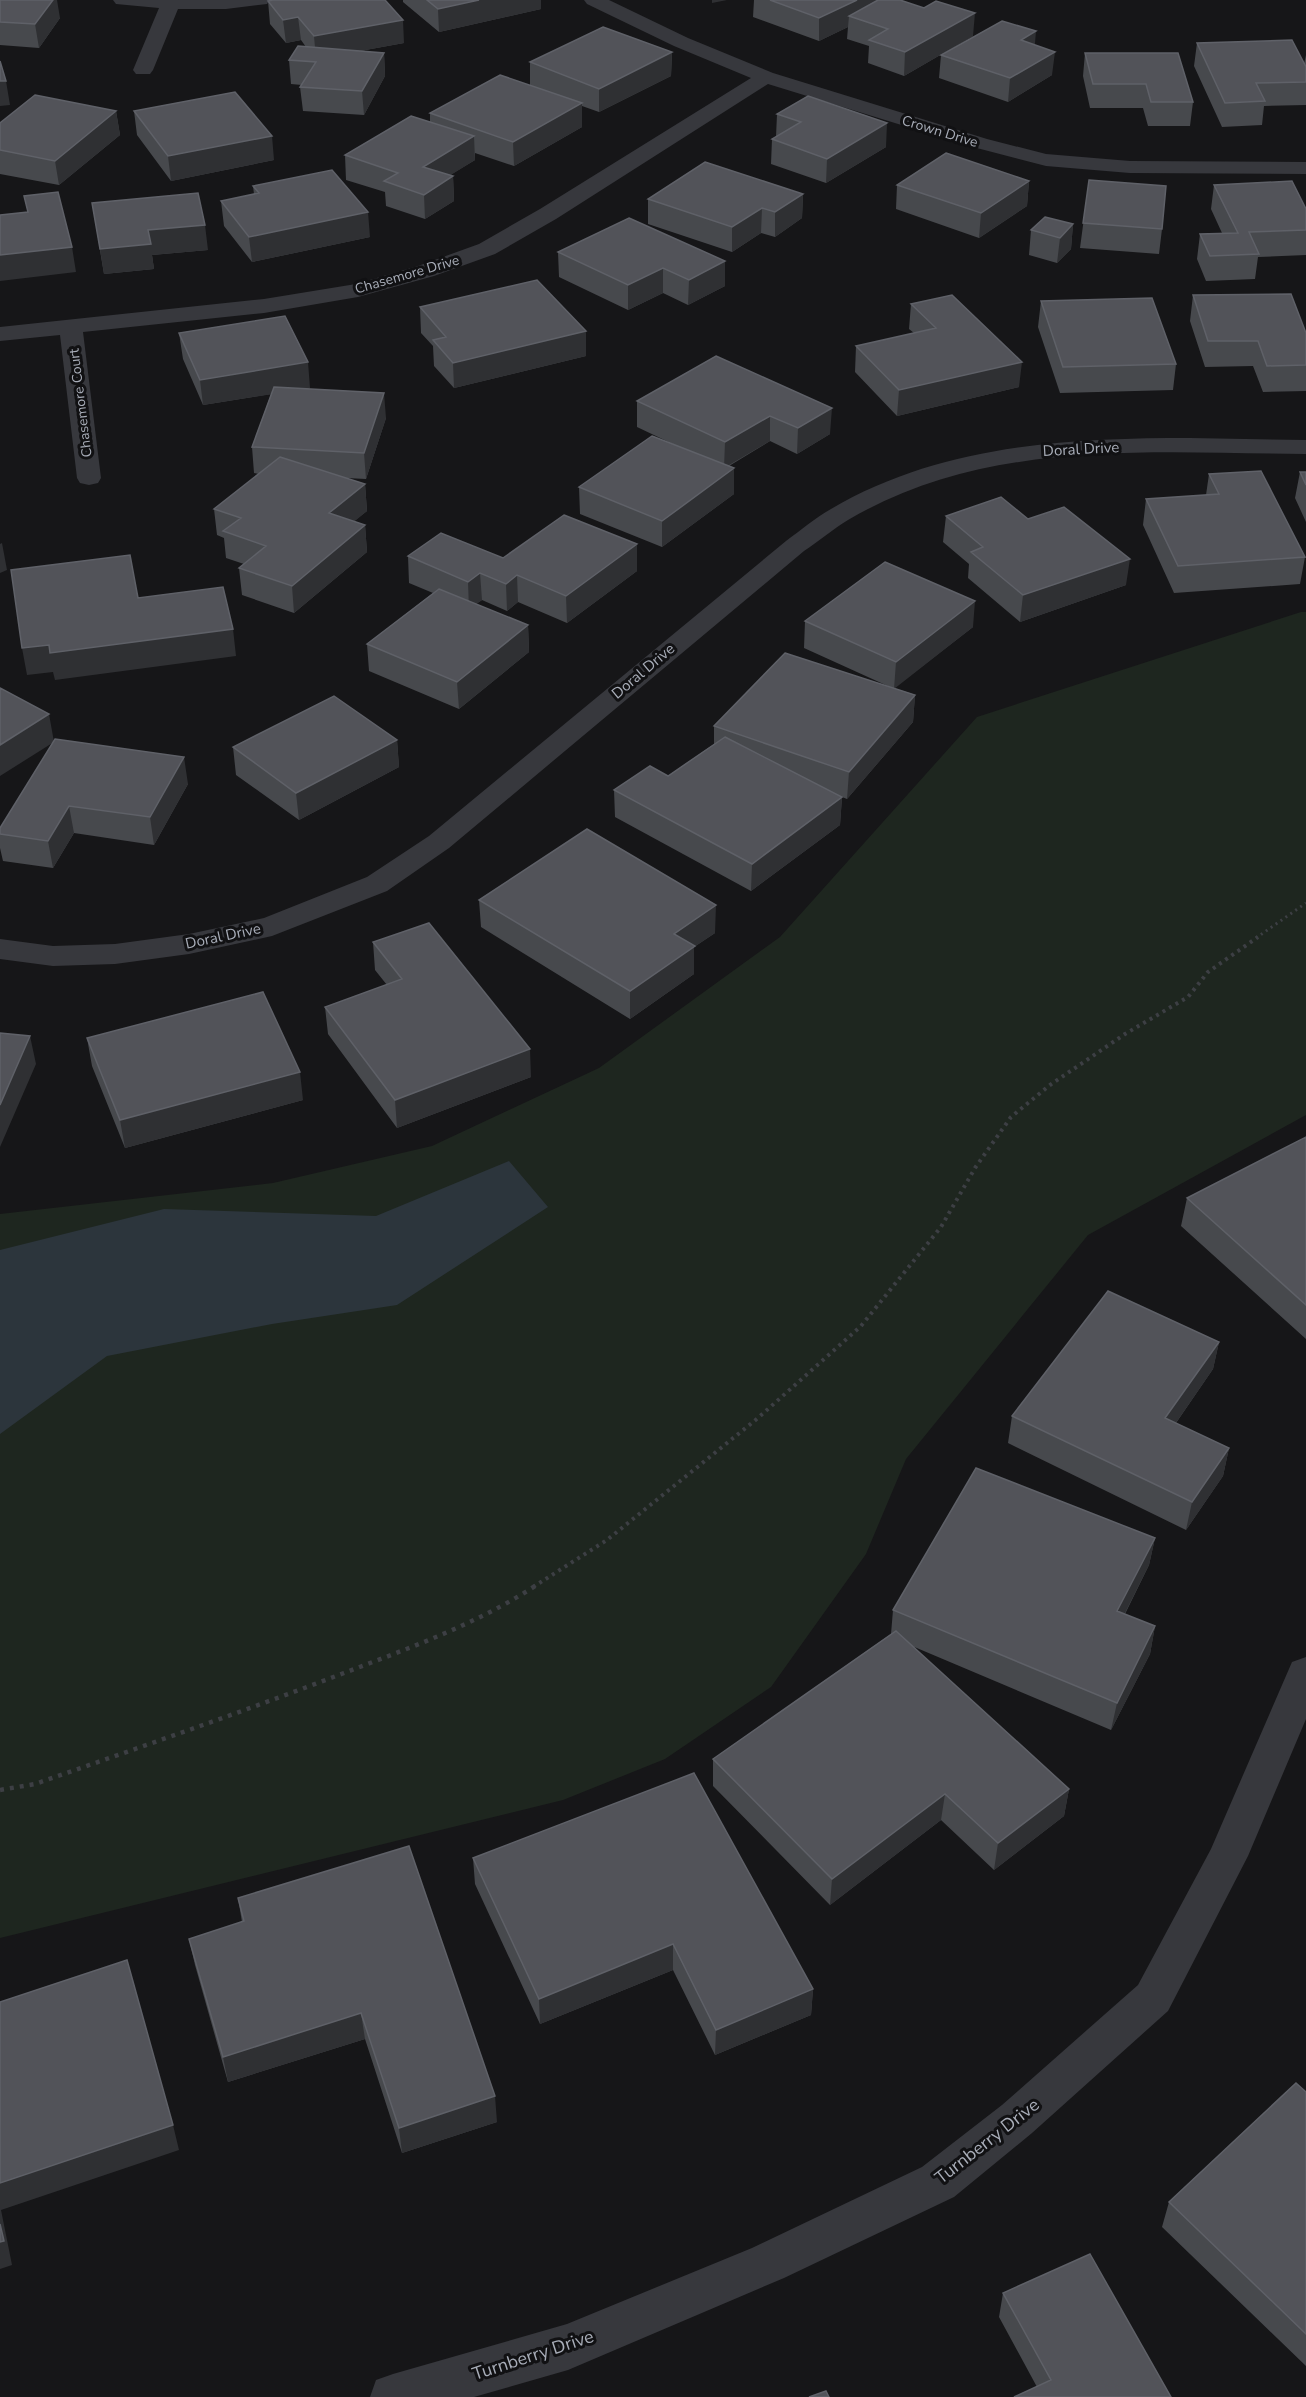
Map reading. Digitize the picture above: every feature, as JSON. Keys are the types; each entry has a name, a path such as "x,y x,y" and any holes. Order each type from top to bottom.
{"street":[{"path":"123,0 171,4 225,4 260,0"},
{"name":"Crown Drive","path":"594,0 681,42 766,77 980,143 1046,160 1130,167 1306,168"},
{"path":"143,70 171,4"},
{"name":"Chasemore Drive","path":"0,334 264,306 358,290 426,271 497,243 548,214 766,77"},
{"name":"Chasemore Court","path":"71,328 89,478"},
{"name":"Doral Drive","path":"0,949 53,956 115,954 189,944 272,926 377,884 439,842 795,546 845,511 889,490 942,470 997,458 1056,449 1306,447"},
{"name":"Turnberry Drive","path":"393,2397 568,2347 768,2264 938,2182 1017,2119 1153,1998 1228,1856 1306,1673"}],"path":[{"path":"0,1790 35,1784 261,1705 427,1641 518,1597 607,1540 758,1418 861,1326 941,1227 975,1168 1011,1117 1050,1085 1125,1034 1188,997 1208,972 1306,903"}],"shaded area":[{"path":"1306,612 1306,1115 1088,1235 906,1459 866,1554 771,1687 665,1759 563,1800 0,1938 0,1214 273,1183 432,1146 599,1068 780,937 977,717"},
{"path":"509,1161 548,1207 397,1305 272,1324 107,1356 0,1434 0,1250 164,1209 376,1216"}],"building":[{"path":"0,0 53,0 35,24 0,22"},
{"path":"385,0 403,20 314,36 298,17 283,20 268,1"},
{"path":"427,0 479,0 438,9"},
{"path":"770,0 857,0 819,18"},
{"path":"878,0 900,0 924,8 936,1 975,13 905,52 869,40 888,29 849,16"},
{"path":"1002,21 1036,31 1021,40 1055,52 1010,78 941,55"},
{"path":"603,27 672,52 599,89 530,62"},
{"path":"1292,40 1306,67 1306,82 1256,83 1265,101 1225,103 1197,43"},
{"path":"298,46 384,53 362,91 300,87 316,62 289,60"},
{"path":"1085,53 1178,53 1193,102 1151,102 1146,84 1093,84"},
{"path":"0,61 6,81 0,81"},
{"path":"500,75 582,103 513,142 430,113"},
{"path":"235,92 272,136 168,156 134,111"},
{"path":"35,95 116,111 55,161 0,150 0,123"},
{"path":"808,96 887,123 827,159 772,139 801,122 777,114"},
{"path":"411,116 474,136 423,167 453,176 424,195 384,181 398,173 345,155"},
{"path":"946,153 1029,181 981,213 897,185"},
{"path":"705,162 803,194 775,212 762,208 732,227 648,199"},
{"path":"332,170 368,212 249,237 221,201 259,193 253,186"},
{"path":"1089,180 1166,186 1162,229 1083,223"},
{"path":"1292,181 1306,209 1306,230 1249,232 1259,254 1210,256 1200,234 1238,233 1214,185"},
{"path":"58,192 72,247 0,255 0,215 28,212 24,196"},
{"path":"198,193 205,225 148,230 151,244 100,249 92,203"},
{"path":"1045,217 1073,224 1060,238 1031,230"},
{"path":"629,218 725,261 689,280 663,268 628,285 558,252"},
{"path":"537,280 586,331 453,363 433,340 446,337 420,307"},
{"path":"1291,294 1306,333 1306,365 1267,366 1258,341 1208,341 1193,295"},
{"path":"952,295 1022,362 899,390 856,346 936,328 911,304"},
{"path":"1152,298 1176,364 1063,367 1041,301"},
{"path":"285,316 308,362 200,380 179,333"},
{"path":"716,356 832,408 798,428 770,416 725,442 637,401"},
{"path":"274,387 384,393 364,453 252,447"},
{"path":"652,436 734,468 662,521 579,487"},
{"path":"280,457 365,484 329,513 365,525 292,586 239,568 266,546 223,531 241,518 214,509"},
{"path":"1261,471 1305,557 1178,566 1146,499 1219,494 1209,474"},
{"path":"1300,472 1306,472 1306,485"},
{"path":"1001,497 1028,519 1064,507 1130,559 1023,595 971,552 983,547 946,516"},
{"path":"564,515 637,544 566,596 517,575 506,584 480,573 468,582 408,556 441,533 503,558"},
{"path":"130,555 138,598 223,587 233,629 50,653 49,645 22,648 11,570"},
{"path":"885,562 975,601 896,662 805,621"},
{"path":"439,589 528,625 457,682 367,644"},
{"path":"785,653 915,695 849,772 714,726"},
{"path":"0,688 49,714 0,745"},
{"path":"334,696 397,740 296,793 233,747"},
{"path":"725,737 842,797 752,864 614,790 650,766 668,776"},
{"path":"55,739 184,757 150,817 69,806 48,841 0,834 0,828"},
{"path":"587,829 716,905 674,934 695,946 630,991 479,900"},
{"path":"429,923 530,1049 395,1100 325,1007 402,979 373,942"},
{"path":"263,992 300,1072 120,1120 87,1038"},
{"path":"0,1033 30,1036 0,1105"},
{"path":"1306,1137 1306,1305 1187,1198"},
{"path":"1108,1291 1219,1342 1165,1418 1229,1448 1192,1502 1012,1416"},
{"path":"976,1468 1155,1538 1117,1611 1155,1626 1117,1703 893,1610"},
{"path":"896,1631 1069,1789 998,1843 945,1794 832,1879 713,1759"},
{"path":"694,1773 813,1989 716,2030 673,1944 539,1999 473,1858"},
{"path":"409,1846 495,2096 399,2128 361,2013 223,2057 189,1939 244,1921 238,1898"},
{"path":"127,1960 173,2125 0,2183 0,2002"},
{"path":"1296,2083 1306,2092 1306,2334 1169,2202"},
{"path":"0,2224 4,2241 0,2242"},
{"path":"1090,2254 1171,2397 1014,2397 1051,2380 1003,2293"},
{"path":"826,2391 829,2397 809,2397"}]}
